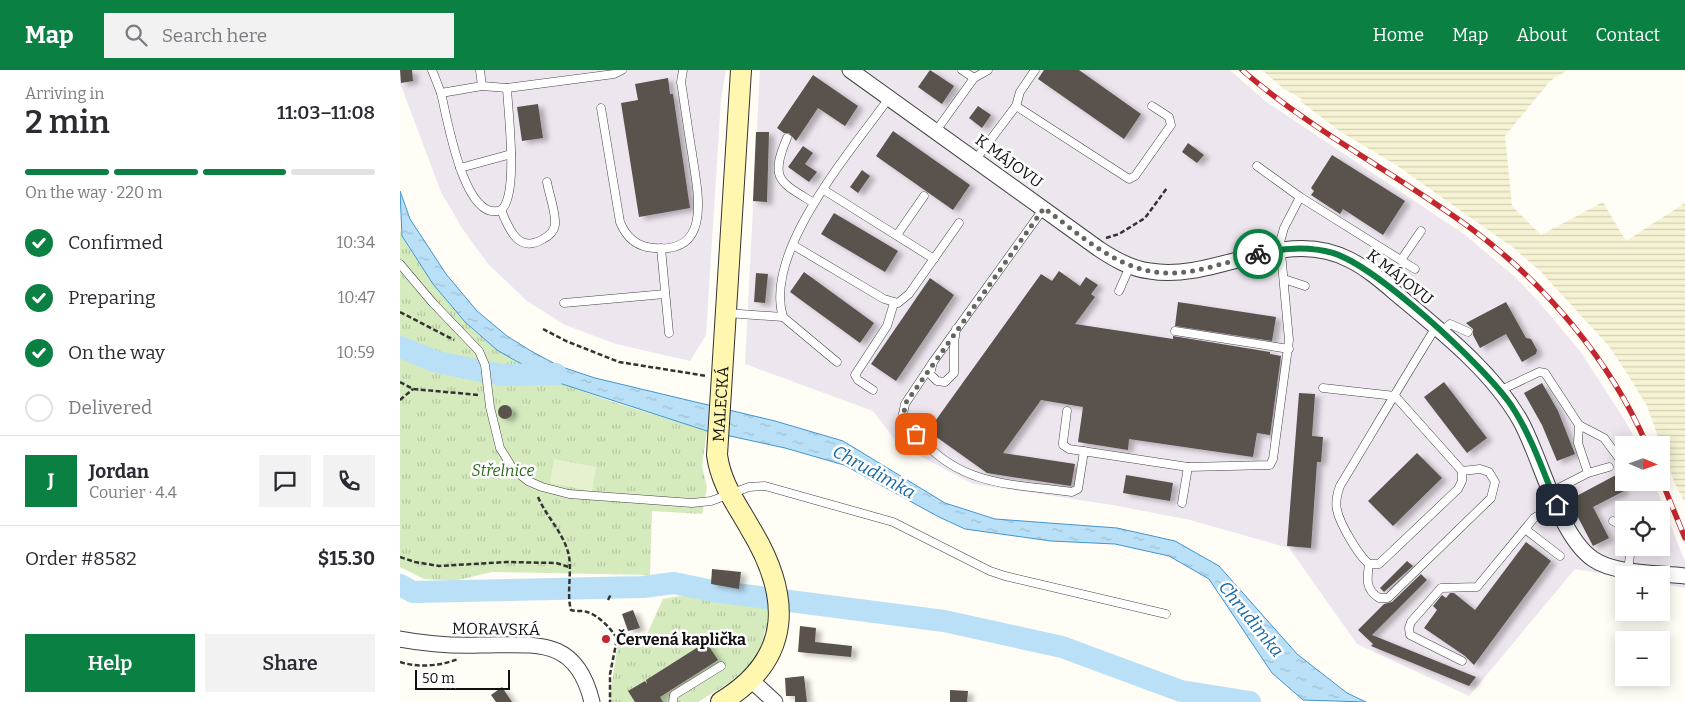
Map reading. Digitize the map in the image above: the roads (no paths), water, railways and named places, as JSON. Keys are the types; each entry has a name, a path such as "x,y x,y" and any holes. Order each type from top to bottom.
{"street":[{"name":"MALECKÁ","path":"721,702 751,680 764,664 773,648 778,630 780,606 776,586 761,547 721,478 717,446 741,70"},
{"name":"K MÁJOVU","path":"850,70 1099,248 1130,266 1150,271 1176,272 1280,250 1314,249 1346,258 1369,272 1438,330 1499,391 1523,426 1568,528 1587,554 1605,565 1615,567"},
{"name":"K MÁJOVU","path":"1670,574 1685,576"},
{"name":"MORAVSKÁ","path":"400,640 446,645 531,644 552,648 568,656 575,664 587,686 592,702"},
{"path":"751,680 775,702"}],"lane":[{"path":"432,70 441,93 460,168 467,187 479,206 491,212 501,210 509,197 511,154 507,88"},
{"path":"480,70 482,86"},
{"path":"441,93 482,86 507,88 614,74 622,70"},
{"path":"601,108 623,230 635,242 644,246 675,247 685,243 694,230 699,212 681,82 683,70"},
{"path":"962,70 974,78"},
{"path":"936,130 974,78 988,70"},
{"path":"976,159 1016,106 1020,92 1035,70"},
{"path":"784,317 780,290 793,245 814,204 889,98"},
{"path":"1016,106 1129,179 1135,176 1171,125 1169,117 1152,106"},
{"path":"787,138 779,159 778,175 787,186 814,204"},
{"path":"460,168 511,154"},
{"path":"1257,166 1300,197 1415,269"},
{"path":"501,210 511,234 517,240 528,244 544,238 552,231 555,222 547,182"},
{"path":"824,190 934,258"},
{"path":"897,235 924,196"},
{"path":"1067,411 1063,445 1084,452 1188,467 1266,466 1272,463 1289,350 1280,250 1281,236 1300,197"},
{"path":"1044,208 932,362 905,404 904,414 916,434 953,468 995,481 1072,492 1078,489 1084,452"},
{"path":"793,245 816,261 894,303 905,299 959,223"},
{"path":"1401,260 1421,231"},
{"path":"661,248 669,333"},
{"path":"400,264 432,302 479,351 485,365 488,396 496,435 506,458 522,476 536,485 584,496 692,503 711,501 749,487 764,486 893,522 1005,576 1166,614"},
{"path":"1119,291 1130,266"},
{"path":"1284,280 1305,286"},
{"path":"564,303 665,294"},
{"path":"873,390 858,380 855,375 887,326 894,303"},
{"path":"725,312 784,317 836,362"},
{"path":"1323,388 1395,396 1462,471 1462,481 1458,489 1379,564 1369,564 1359,553 1340,518 1336,502 1340,486 1395,396 1438,330 1450,324 1468,332"},
{"path":"932,362 930,374 933,379 944,382 952,376 955,369 954,342 956,329"},
{"path":"1175,331 1289,350"},
{"path":"1499,391 1539,372 1545,373 1579,425 1604,438 1615,453"},
{"path":"1579,425 1578,443 1588,473"},
{"path":"1182,504 1188,467"},
{"path":"1462,661 1410,635 1409,628 1411,622 1441,588 1477,588 1525,528 1554,498 1588,473 1609,467"},
{"path":"1369,564 1367,583 1369,590 1379,598 1388,598 1491,498 1495,482 1489,472 1480,469 1462,471"},
{"path":"1525,528 1560,556"},
{"path":"673,702 674,695 721,666"}],"water":[{"name":"Chrudimka","path":"400,191 410,219 446,274 477,311 507,336 559,366 595,378 775,421 843,441 945,503 995,519 1117,528 1175,541 1219,566 1297,654 1347,693 1366,702 1303,700 1272,673 1209,579 1169,556 1115,544 1051,541 965,529 939,517 844,465 785,448 707,431 553,381 497,350 465,322 433,284 402,236"}],"waterway":[{"path":"400,347 437,362 502,375 556,374"},
{"path":"400,585 413,592 643,587 674,583 713,591 944,621 1062,647 1181,691 1250,702"}],"railway":[{"path":"1242,70 1297,113 1469,227 1523,272 1549,298 1594,353 1632,413 1643,436"},
{"path":"1666,491 1685,538"}],"place":[{"name":"Červená kaplička","path":"606,639"}],"park label":[{"name":"Střelnice","path":"503,470"}]}
